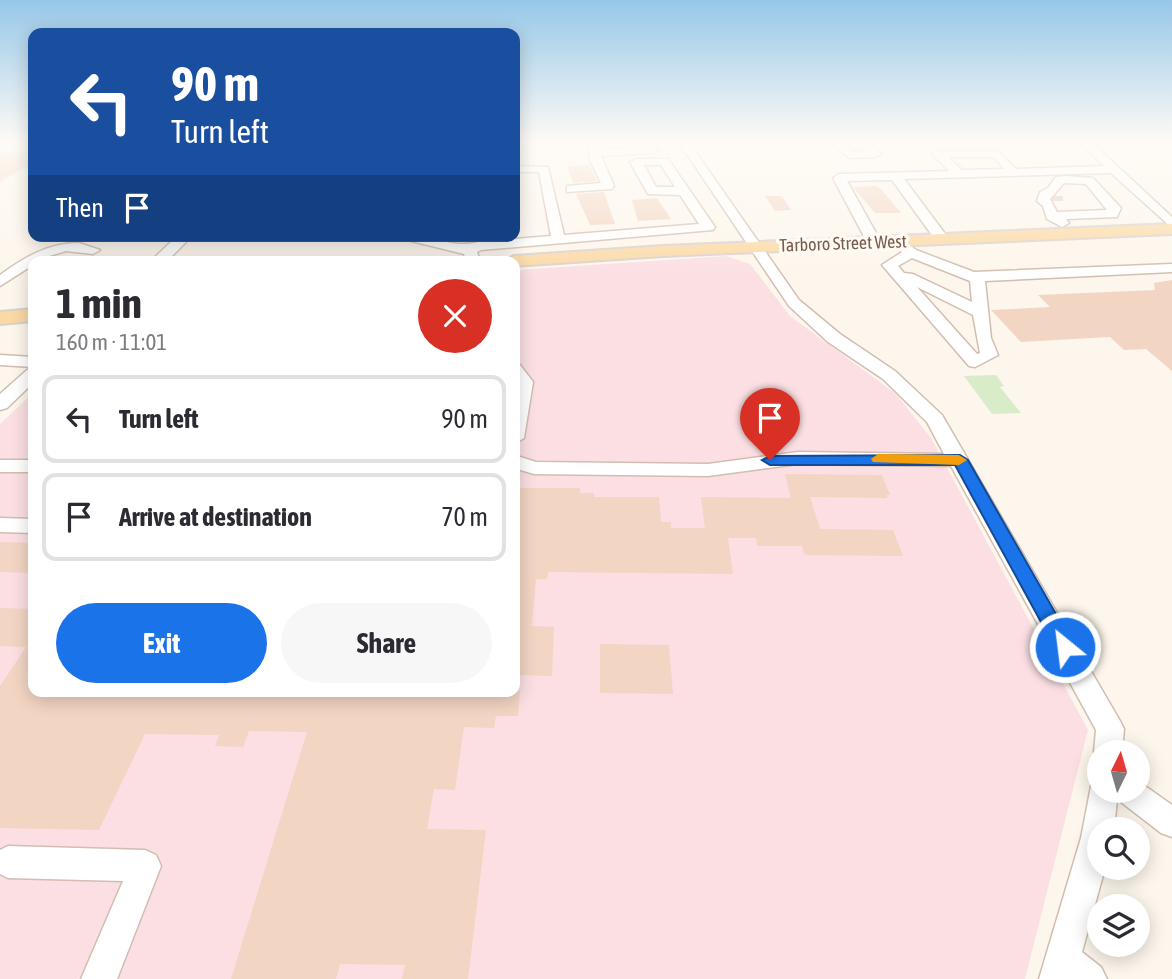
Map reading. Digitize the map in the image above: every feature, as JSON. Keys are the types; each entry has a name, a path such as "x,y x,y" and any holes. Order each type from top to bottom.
{"main road":[{"name":"Tarboro Street West","path":"520,261 874,242 905,247 942,239 1172,227"},
{"path":"0,318 28,315"}],"street":[{"path":"546,187 558,238"},
{"path":"570,189 599,187"},
{"path":"650,187 652,191 719,195"},
{"path":"520,242 708,228 681,187"},
{"path":"713,187 794,303 809,318 889,375 935,419 1111,729 1110,740"},
{"path":"844,187 874,242"},
{"path":"903,187 942,239"},
{"path":"1055,187 1054,202 1075,233"},
{"path":"1054,202 1112,214 1115,208 1094,187"},
{"path":"1130,187 1172,227"},
{"path":"520,233 558,238"},
{"path":"163,256 179,242"},
{"path":"428,242 471,256 478,246 518,242"},
{"path":"37,256 49,248 83,247 93,250"},
{"path":"976,277 989,355 975,362 911,286 889,265 905,247 976,277 1172,268"},
{"path":"0,282 28,263"},
{"path":"893,270 980,312"},
{"path":"0,360 28,362"},
{"path":"520,377 524,382 520,405"},
{"path":"0,404 28,379"},
{"path":"520,463 534,468 708,470 798,458 960,460"},
{"path":"0,466 28,466"},
{"path":"0,525 28,526"},
{"path":"1070,972 1101,803"},
{"path":"1144,803 1172,823"},
{"path":"8,862 145,866 99,979"}],"shaded area":[{"path":"726,256 750,264 790,316 896,394 931,438 1088,730 1025,979 0,979 0,424 28,398 28,697 520,697 520,270"}],"green space":[{"path":"996,375 1004,386 1000,387 1021,413 992,414 964,376"}],"building":[{"path":"853,187 877,187 901,213 875,213"},
{"path":"604,192 615,224 590,225 576,194"},
{"path":"765,196 782,196 791,210 775,211"},
{"path":"657,198 671,219 638,221 632,200"},
{"path":"1172,280 1172,371 1146,349 1124,350 1110,337 1021,342 991,310 1050,307 1038,295 1155,290 1154,283"},
{"path":"785,474 882,475 890,495 886,495 888,498 810,497 820,529 893,530 903,556 808,555 804,554 802,546 757,546 756,538 728,538 733,574 548,572 547,579 536,579 532,626 554,627 552,676 520,675 520,488 580,488 580,493 594,493 594,497 659,497 661,522 671,522 671,528 705,528 701,497 791,498"},
{"path":"0,542 28,543 28,573 0,572"},
{"path":"0,608 28,609 28,697 520,697 518,716 496,716 494,728 464,727 455,790 434,789 427,829 486,830 468,979 402,979 405,965 340,964 336,979 231,979 307,732 249,731 243,747 215,746 219,735 145,734 99,830 0,828 0,686 26,647 0,646"},
{"path":"600,644 669,645 673,694 600,693"}],"tunnel":[{"path":"1057,196 1057,201"}],"slow traffic":[{"path":"878,459 959,460"}],"route":[{"path":"770,460 960,460 1065,647"}]}
